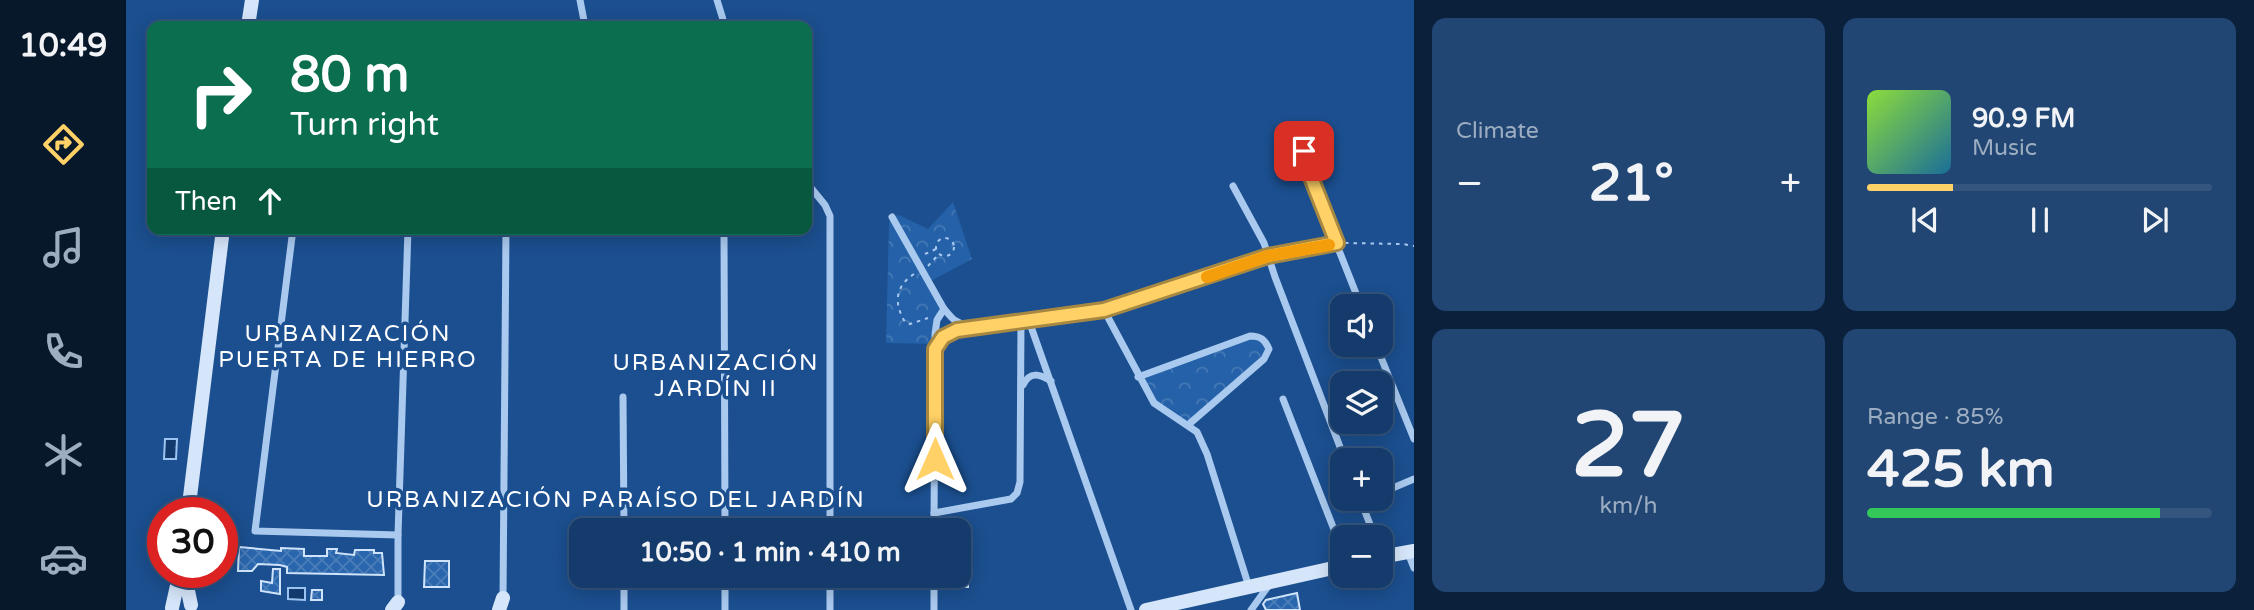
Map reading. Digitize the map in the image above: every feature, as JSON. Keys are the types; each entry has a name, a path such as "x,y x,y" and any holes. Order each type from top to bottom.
{"main road":[{"path":"249,21 252,0"},
{"path":"190,497 222,235"},
{"path":"1393,554 1411,552"},
{"path":"1146,610 1330,569"},
{"path":"171,609 177,588"},
{"path":"188,588 196,608"},
{"path":"171,609 178,605 196,608"}],"street":[{"path":"580,0 583,21"},
{"path":"717,0 723,21"},
{"path":"1304,151 1303,157 1356,294"},
{"path":"1233,186 1265,243 1340,448"},
{"path":"812,189 830,216 830,518"},
{"path":"892,217 944,309 956,322 970,327"},
{"path":"292,235 255,530 398,535"},
{"path":"398,608 408,235"},
{"path":"503,606 506,235"},
{"path":"724,235 725,518"},
{"path":"935,349 943,337 970,327 1104,310 1268,256 1337,243"},
{"path":"934,518 935,349 937,320 944,309"},
{"path":"1104,310 1154,403 1196,432 1207,454 1249,588"},
{"path":"1025,322 1051,380 1131,610"},
{"path":"934,513 1010,499 1017,494 1020,482 1025,322"},
{"path":"1138,377 1250,336 1258,336 1266,341 1269,349 1264,359 1188,425"},
{"path":"1381,357 1414,439"},
{"path":"1021,389 1026,378 1034,374 1051,380"},
{"path":"623,397 624,518"},
{"path":"1283,399 1332,525"},
{"path":"1393,488 1414,479"},
{"path":"1411,552 1414,568"},
{"path":"1251,610 1269,584"},
{"path":"624,588 625,610"},
{"path":"725,588 725,610"},
{"path":"830,588 830,610"},
{"path":"934,588 934,610"}],"path":[{"path":"943,238 949,239 954,244 954,250 945,256 939,254 939,241 943,238"},
{"path":"1337,243 1414,246"},
{"path":"915,258 937,249"},
{"path":"937,320 925,317 910,324 905,322 900,314 898,301 902,282 922,270 939,254"}],"green space":[{"path":"953,202 972,259 929,282 944,309 937,320 935,344 886,343 889,223 892,217 899,215 928,229"},
{"path":"1258,336 1269,349 1188,425 1154,403 1138,377"}],"water":[{"path":"165,439 177,439 176,459 164,459"},
{"path":"288,588 305,588 305,600 288,599"}],"building":[{"path":"239,547 281,551 281,548 304,549 304,556 327,556 327,549 337,549 336,553 354,555 355,550 374,550 374,553 382,553 384,575 287,573 287,567 258,564 252,571 238,571"},
{"path":"425,561 449,561 449,587 424,587"},
{"path":"273,569 280,569 280,594 261,591 261,581 272,583"},
{"path":"312,590 322,590 322,600 311,600"},
{"path":"1297,593 1300,610 1266,610 1263,604 1266,600"}],"slow traffic":[{"path":"1207,277 1282,252 1329,245"}],"district":[{"name":"URBANIZACIÓN PUERTA DE HIERRO","path":"348,347"},
{"name":"URBANIZACIÓN JARDÍN II","path":"716,376"},
{"name":"URBANIZACIÓN PARAÍSO DEL JARDÍN","path":"616,500"}],"route":[{"path":"935,459 935,349 943,337 970,327 1104,310 1268,256 1337,243 1303,157 1304,151"}]}
